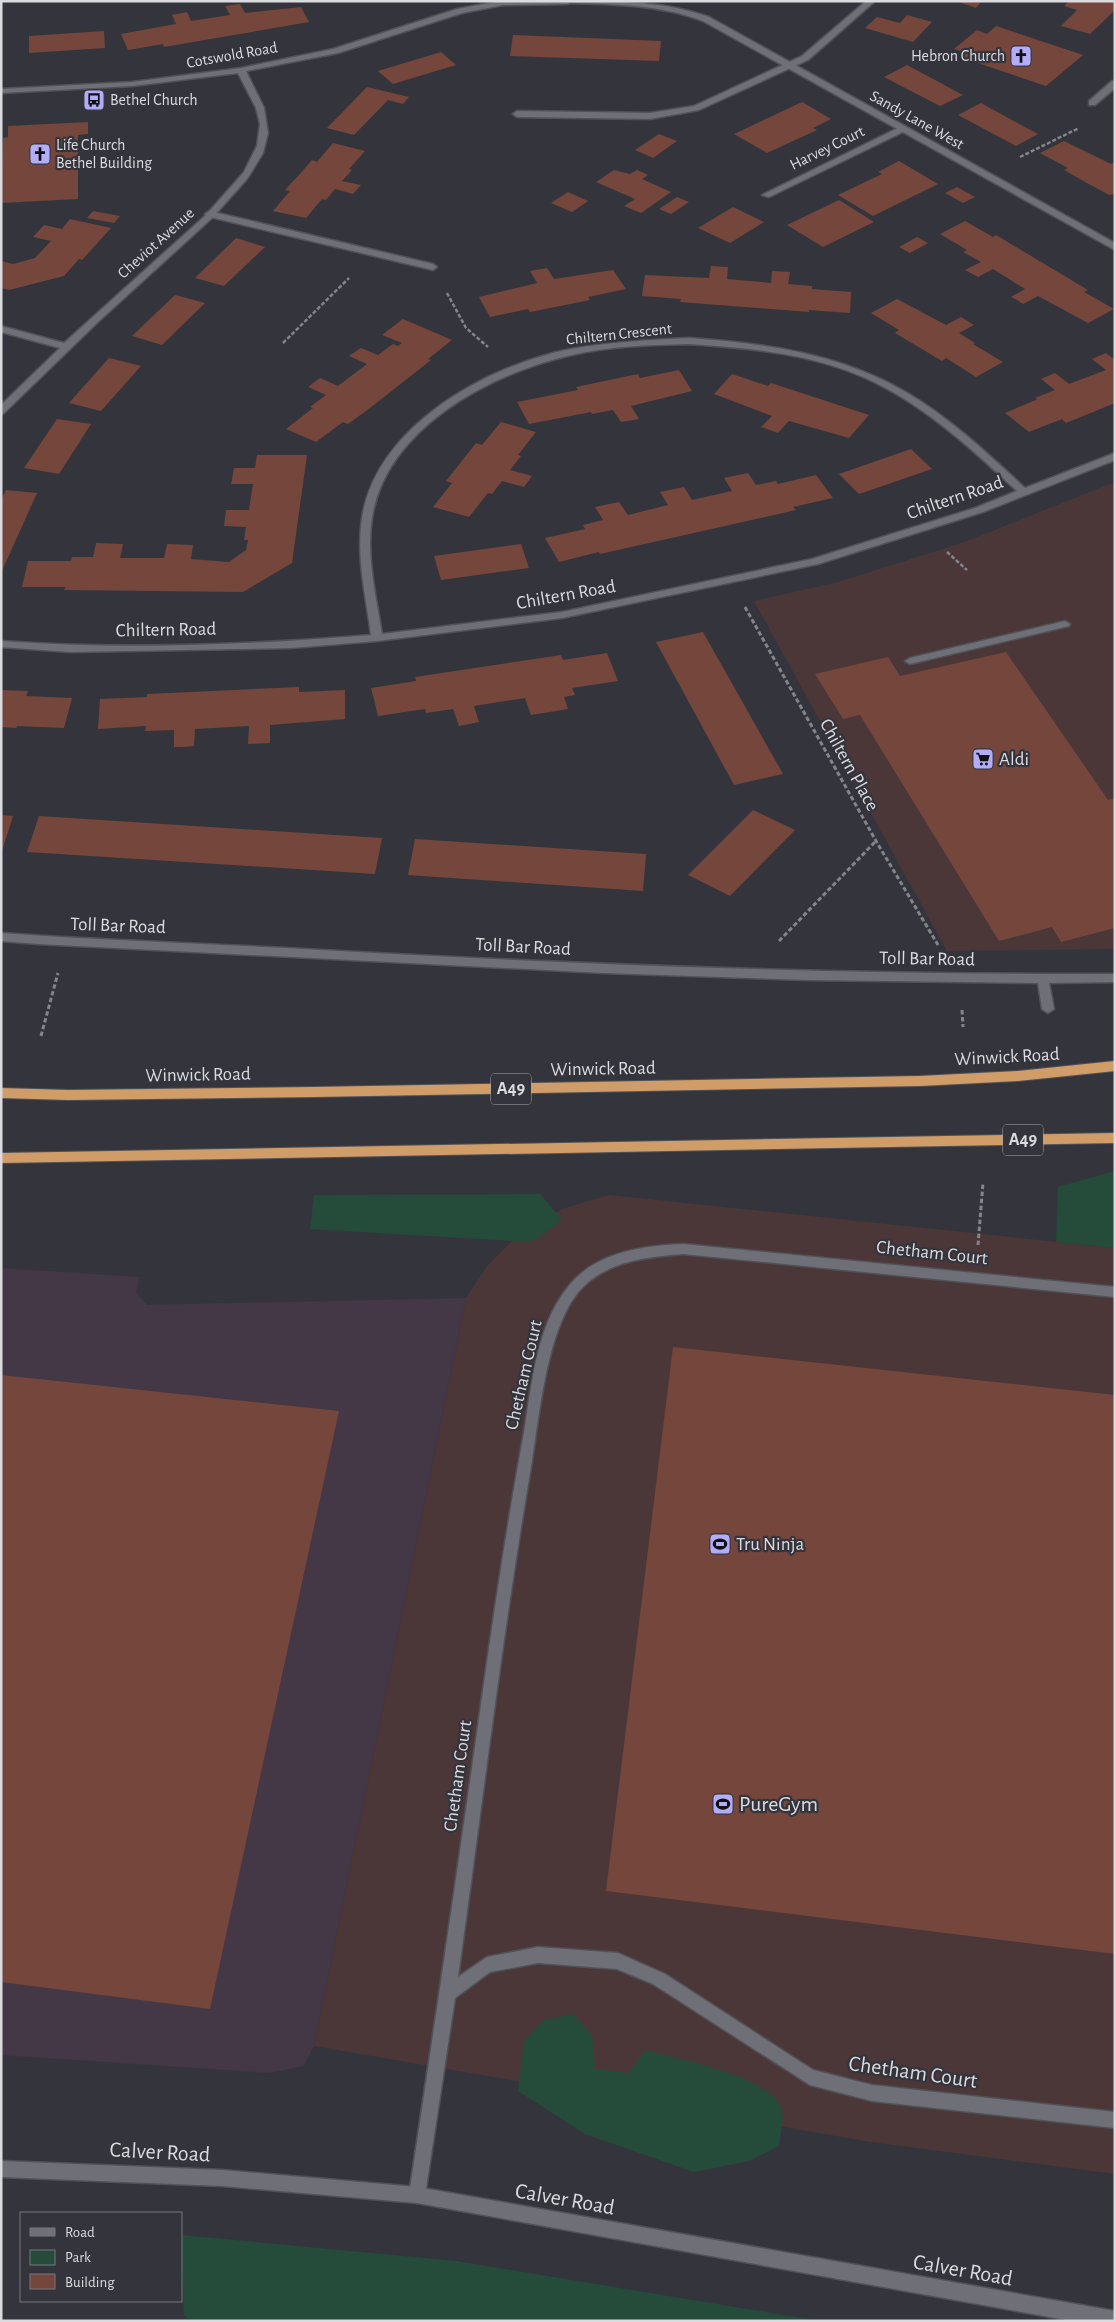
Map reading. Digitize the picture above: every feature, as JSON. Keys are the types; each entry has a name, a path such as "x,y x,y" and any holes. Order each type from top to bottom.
{"highway":[{"name":"Winwick Road","path":"1,1093 68,1095 492,1090 949,1079 1039,1075 1115,1066"},
{"name":"A49","path":"1,1158 1115,1138"}],"street":[{"name":"Cotswold Road","path":"460,11 476,1"},
{"path":"600,3 617,1"},
{"name":"Sandy Lane West","path":"690,1 706,19"},
{"path":"517,114 650,116 696,108 805,58 872,1"},
{"name":"Cotswold Road","path":"1,91 132,84 241,70 335,51 460,11 502,4 600,3"},
{"name":"Sandy Lane West","path":"600,3 635,3 669,7 706,19 1115,247"},
{"name":"Cheviot Avenue","path":"1,410 64,346 209,214 239,184 256,160 264,134 263,115 259,102 241,70"},
{"path":"1092,103 1115,83"},
{"name":"Harvey Court","path":"766,195 902,129"},
{"path":"209,214 434,267"},
{"path":"1,329 64,346"},
{"name":"Chiltern Crescent","path":"377,638 365,544 371,500 379,479 402,444 435,412 488,380 552,357 578,351 636,344 715,342 795,354 853,370 883,382 914,399 940,417 1025,493"},
{"name":"Chiltern Road","path":"1,644 70,648 291,645 377,638 562,615 814,562 979,510 1115,456"},
{"path":"910,661 1065,624"},
{"name":"Toll Bar Road","path":"1,937 554,968 748,974 1043,979 1115,978"},
{"path":"1043,979 1048,1009"},
{"name":"Chetham Court","path":"417,2195 448,1993 512,1538 548,1339 562,1305 581,1280 609,1262 646,1251 684,1249 1115,1292"},
{"name":"Chetham Court","path":"448,1993 487,1965 538,1955 618,1961 659,1979 810,2077 872,2093 1115,2120"},
{"name":"Calver Road","path":"1,2169 222,2178 417,2195 1115,2320"}],"path":[{"path":"977,171 989,165 1001,166 1093,121 1092,103"},
{"path":"283,343 374,254"},
{"path":"434,267 466,328 513,370"},
{"path":"946,551 967,570"},
{"name":"Chiltern Place","path":"730,581 876,841 942,952"},
{"path":"748,974 876,841"},
{"path":"41,1036 66,942"},
{"path":"976,1277 983,1183"}],"shaded area":[{"path":"1115,482 1115,949 947,951 754,601 838,582 962,543"},
{"path":"609,1195 1115,1248 1115,2174 871,2142 314,2046 466,1298 488,1265 522,1231 565,1208"},
{"path":"1,1268 139,1277 136,1293 147,1305 466,1298 314,2046 303,2066 270,2073 1,2055"}],"green space":[{"path":"1115,1171 1115,1248 1056,1242 1058,1187"},
{"path":"540,1194 562,1220 532,1242 310,1229 314,1195"},
{"path":"573,2014 592,2036 595,2069 629,2073 645,2050 722,2071 762,2088 776,2099 782,2111 779,2146 749,2161 694,2172 585,2134 518,2091 524,2041 544,2020"},
{"path":"182,2235 456,2261 820,2321 191,2321 184,2315"}],"building":[{"path":"956,1 982,1 976,8"},
{"path":"1069,1 1115,1 1115,10 1090,34 1061,26 1077,10 1064,6"},
{"path":"240,4 245,13 301,7 309,22 164,47 163,44 128,50 121,34 176,24 172,15 187,12 191,21 230,15 225,6"},
{"path":"907,15 932,22 913,42 865,28 877,17 900,23"},
{"name":"Hebron Church","path":"996,26 1083,55 1046,86 960,57 964,52 954,49 977,30 987,34"},
{"path":"104,31 105,48 29,53 29,36"},
{"path":"513,35 661,41 659,61 510,56"},
{"path":"441,52 456,65 393,84 378,71"},
{"path":"907,65 963,95 940,106 884,77"},
{"path":"367,87 409,97 403,104 388,100 354,135 327,128"},
{"path":"802,102 831,119 813,128 817,130 767,153 734,134"},
{"path":"981,103 1038,134 1016,146 958,115"},
{"name":"Life Church Bethel Building","path":"88,122 88,134 78,135 78,199 1,203 3,138 8,137 8,126"},
{"path":"659,134 677,141 653,158 635,150"},
{"path":"1064,141 1111,164 1115,162 1115,194 1109,195 1087,183 1064,170 1068,168 1040,153"},
{"path":"333,143 365,151 349,169 352,170 342,181 361,185 353,194 335,189 326,200 322,199 306,218 273,211 290,191 285,190 312,160 317,162"},
{"path":"899,161 938,184 873,216 838,195 882,174 878,172"},
{"path":"614,170 630,174 637,170 648,175 642,179 671,192 641,213 624,206 635,199 596,182"},
{"path":"957,187 975,197 963,203 945,193"},
{"path":"568,192 588,201 572,212 551,203"},
{"path":"677,197 689,202 671,214 659,209"},
{"path":"839,200 874,222 823,247 787,225"},
{"path":"733,207 764,222 730,243 698,228"},
{"path":"93,211 120,216 114,223 87,218"},
{"path":"70,219 111,228 82,260 79,259 64,276 9,290 1,288 1,261 13,264 35,258 51,241 33,237 44,225 62,229"},
{"path":"965,221 993,237 996,235 1088,290 1084,292 1114,309 1088,323 1038,296 1023,304 1011,297 1025,289 993,269 978,277 965,270 981,262 963,252 967,250 940,234"},
{"path":"917,237 928,243 910,253 899,247"},
{"path":"236,238 265,247 224,286 195,278"},
{"path":"711,266 728,267 727,279 771,283 772,271 790,272 788,284 812,286 812,289 851,292 850,313 809,310 809,312 680,302 681,299 642,296 645,275 709,278"},
{"path":"547,268 554,279 613,270 626,289 588,297 590,300 530,312 528,309 490,317 479,297 537,283 530,271"},
{"path":"175,295 205,303 162,345 132,336"},
{"path":"897,299 946,325 961,317 974,325 959,333 1003,362 976,377 946,358 942,361 895,333 899,330 871,313"},
{"path":"403,319 452,340 428,359 431,360 370,408 348,424 343,422 316,442 286,429 326,395 308,387 320,378 338,386 367,364 349,356 361,348 378,355 393,344 398,346 402,343 382,335"},
{"path":"1106,353 1115,360 1115,403 1066,423 1062,419 1029,432 1005,413 1055,390 1041,379 1055,373 1069,384 1106,370 1092,359"},
{"path":"109,358 141,366 101,411 69,403"},
{"path":"679,370 692,391 631,406 639,419 621,422 613,410 592,414 591,412 529,424 517,402 578,390 576,387 638,374 640,378"},
{"path":"732,374 768,386 771,383 869,415 849,438 789,421 778,433 761,427 772,416 714,394"},
{"path":"57,419 91,424 59,474 24,468"},
{"path":"501,422 536,432 518,455 521,456 510,470 532,476 524,487 502,481 492,494 488,493 469,517 433,507 452,483 446,481 476,443 482,445"},
{"path":"911,449 932,469 859,494 839,474"},
{"path":"257,455 307,455 292,563 243,592 64,590 66,587 22,587 28,561 71,561 72,557 93,557 96,543 123,544 120,558 164,558 167,544 193,545 191,559 229,562 246,550 248,540 244,540 246,527 224,526 226,510 249,510 253,484 231,484 234,468 255,468"},
{"path":"748,473 756,485 776,481 778,484 816,475 833,498 793,507 796,510 559,562 545,538 585,529 583,525 603,520 595,507 619,502 628,515 668,505 660,492 684,487 692,500 732,491 724,478"},
{"path":"6,490 37,493 1,573 1,500"},
{"path":"521,544 529,568 441,580 434,556"},
{"path":"703,632 783,774 734,785 656,642"},
{"name":"Aldi","path":"1006,652 1108,800 1115,798 1115,928 1061,942 1052,927 999,941 860,715 843,719 815,674 888,657 900,676"},
{"path":"607,653 618,681 572,688 575,695 564,697 568,709 531,715 525,698 474,706 479,722 459,726 453,709 426,713 425,709 378,716 371,688 416,681 415,677 561,655 563,660"},
{"path":"299,687 299,692 345,690 345,719 270,725 270,743 248,744 249,726 195,729 194,746 184,747 174,747 174,730 145,731 146,726 98,729 100,699 147,697 147,694"},
{"path":"1,690 28,691 26,696 72,698 64,728 1,727"},
{"path":"753,810 795,830 730,896 688,875"},
{"path":"1,815 13,816 2,851 1,851"},
{"path":"39,816 382,838 375,874 27,852"},
{"path":"415,839 646,854 643,891 408,875"},
{"path":"673,1347 1115,1395 1115,1954 606,1891"},
{"path":"1,1375 339,1411 210,2009 1,1982"}],"place":[{"name":"Hebron Church","path":"1021,56"},
{"name":"Bethel Church","path":"94,100"},
{"name":"Life Church Bethel Building","path":"40,154"},
{"name":"Aldi","path":"983,759"},
{"name":"Tru Ninja","path":"720,1544"},
{"name":"PureGym","path":"723,1804"}]}
